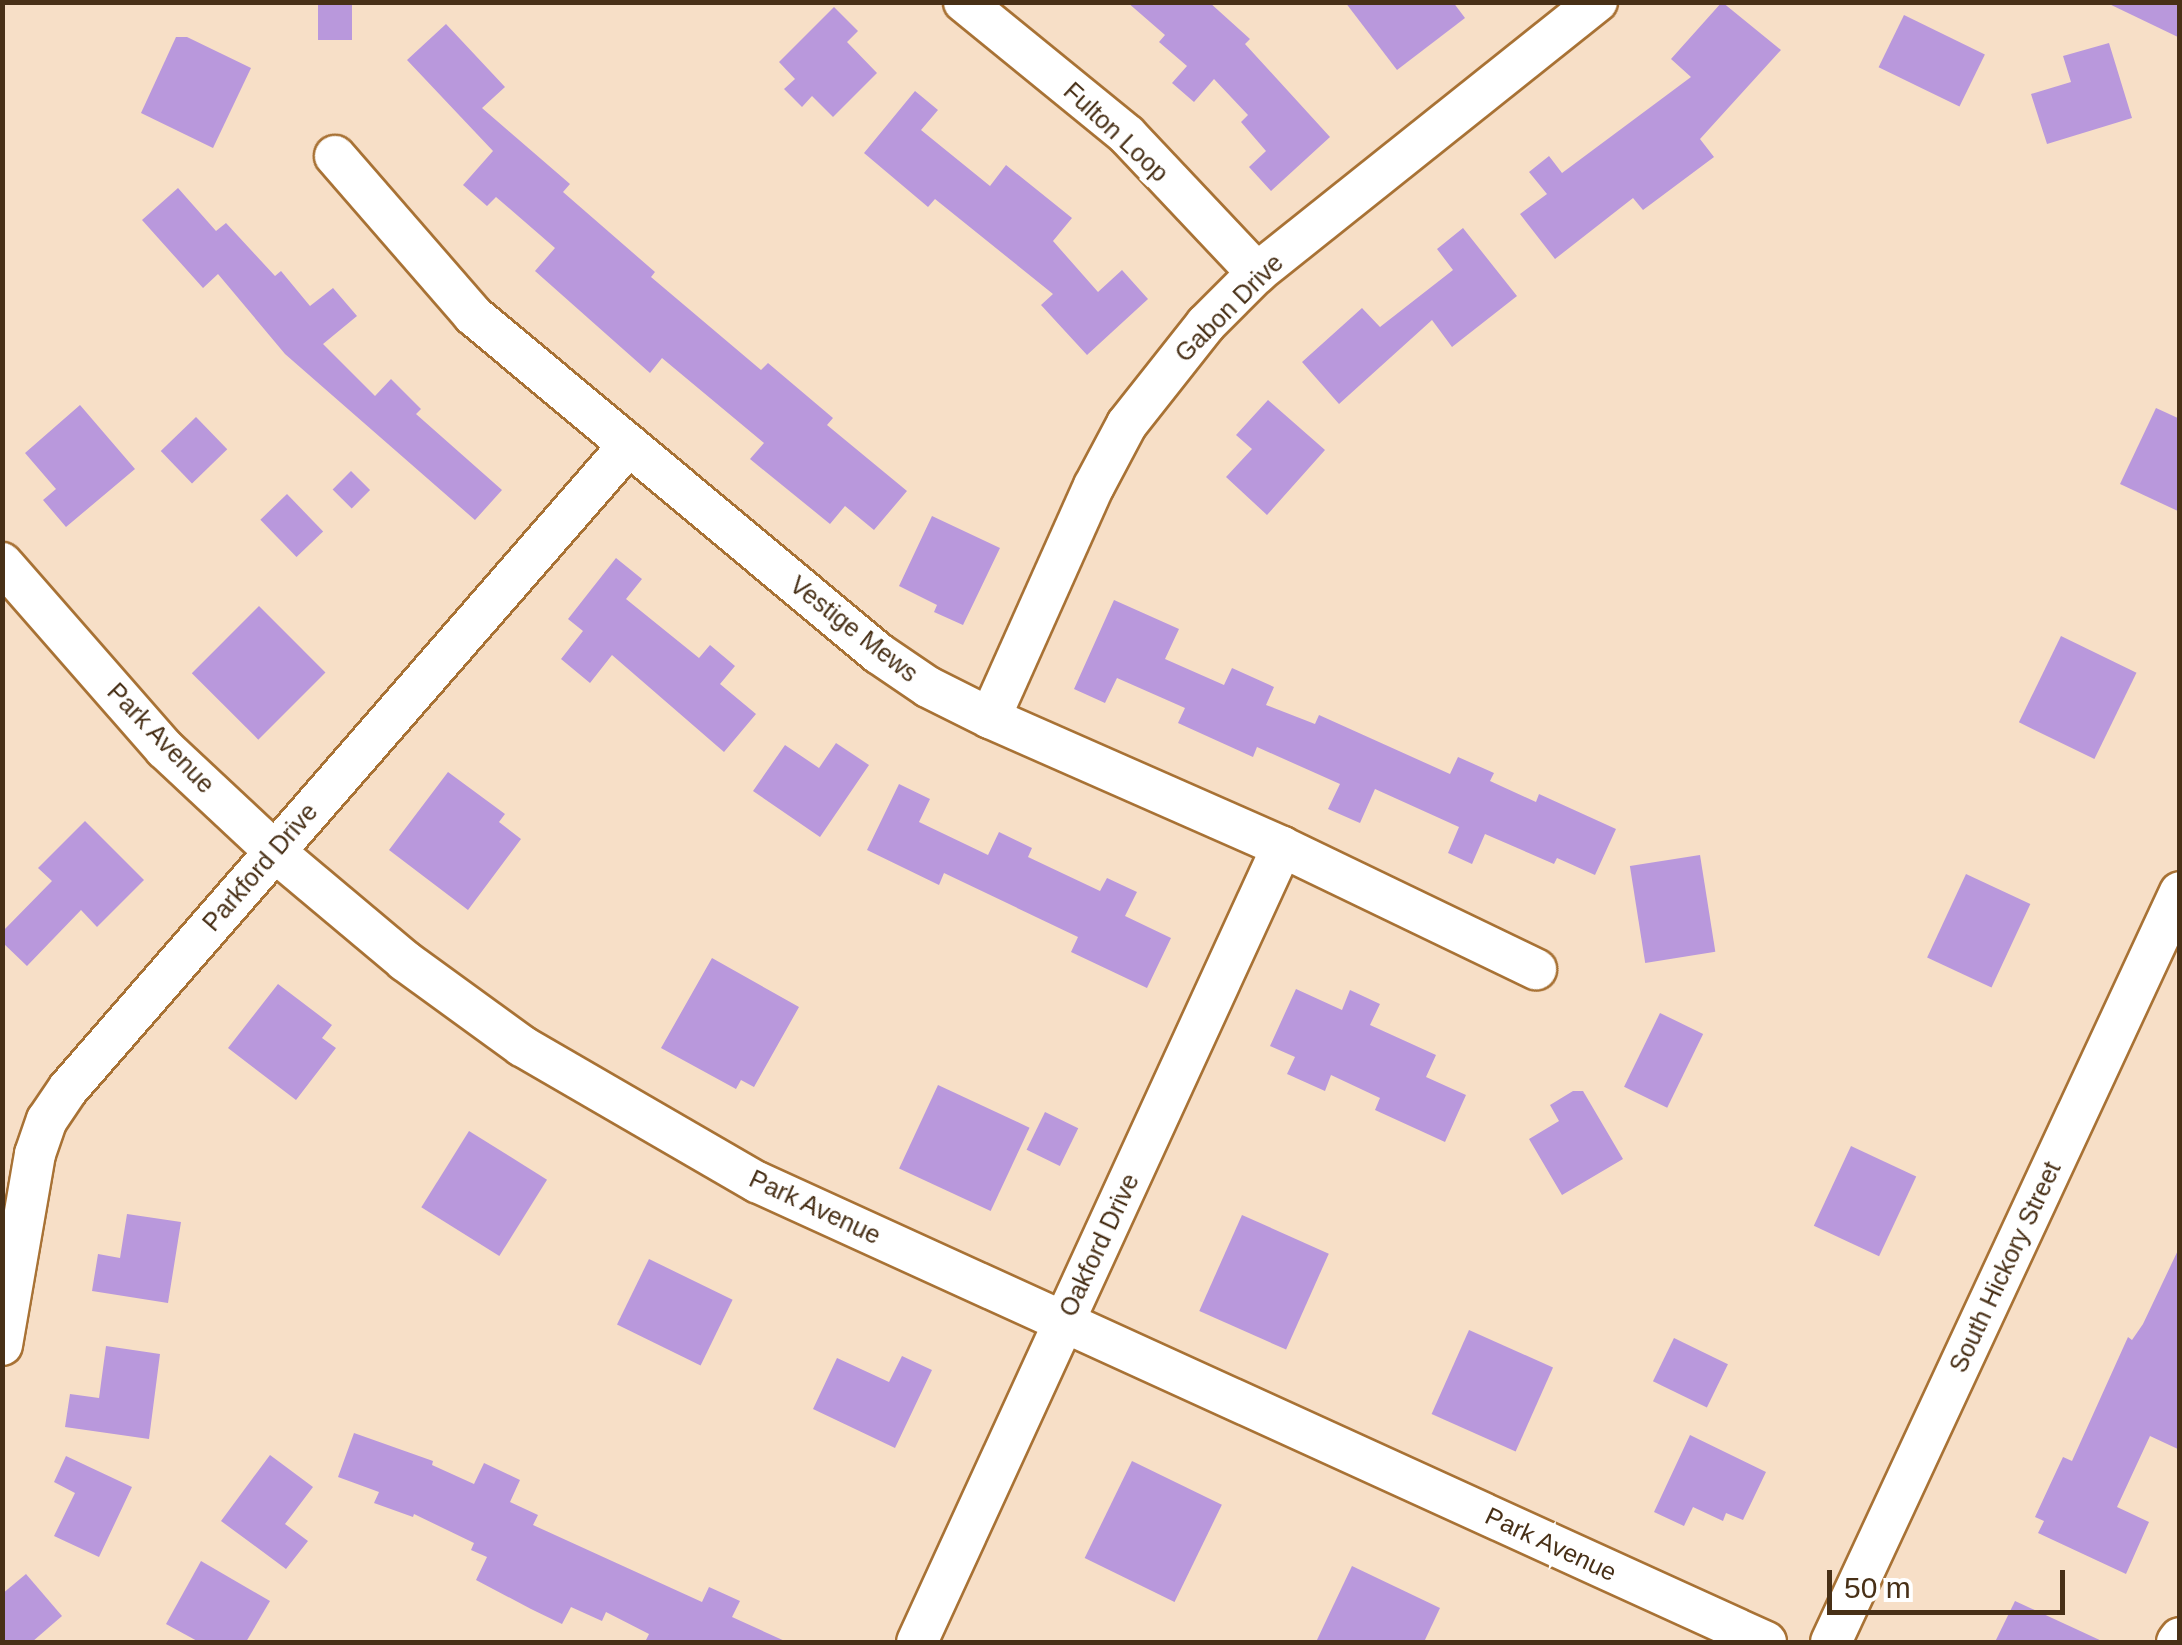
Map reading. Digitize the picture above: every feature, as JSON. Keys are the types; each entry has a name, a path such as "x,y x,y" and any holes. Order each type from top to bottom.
{"street":[{"name":"Fulton Loop","path":"964,2 1127,136 1256,274"},
{"name":"Gabon Drive","path":"990,718 1094,486 1127,424 1206,324 1256,274 1598,2"},
{"name":"Vestige Mews","path":"334,156 473,315 878,653 928,687 1536,969"},
{"name":"Parkford Drive","path":"2,1345 35,1154 47,1120 68,1088 629,444"},
{"name":"Park Avenue","path":"2,563 166,749 274,852 405,961 522,1046 757,1182 1766,1642"},
{"name":"Oakford Drive","path":"916,1642 1282,848"},
{"name":"South Hickory Street","path":"1831,1642 2180,892"}],"building":[{"path":"318,2 352,2 352,40 318,40"},
{"path":"1127,2 1209,2 1250,39 1245,44 1330,137 1271,191 1249,167 1266,151 1241,122 1248,115 1214,79 1194,102 1172,83 1187,66 1159,42 1165,35"},
{"path":"1345,2 1453,2 1465,18 1397,70"},
{"path":"1722,2 1781,50 1700,139 1714,157 1643,210 1633,198 1555,259 1520,214 1547,194 1529,172 1549,156 1562,173 1691,77 1671,59"},
{"path":"2105,2 2180,2 2180,38"},
{"path":"834,7 858,31 847,42 877,73 833,117 812,96 802,107 784,89 795,79 779,62"},
{"path":"1904,15 1985,54 1959,107 1879,67"},
{"path":"446,24 505,87 482,108 570,184 563,192 655,272 651,277 761,370 768,363 833,418 827,425 907,491 874,530 845,506 830,524 750,459 764,443 662,358 650,373 535,271 555,248 496,197 487,206 463,185 493,151 407,60"},
{"path":"176,37 187,37 251,68 213,148 141,113"},
{"path":"2109,43 2132,118 2047,144 2031,94 2071,82 2063,56"},
{"path":"915,91 938,110 921,130 990,186 1006,165 1072,218 1053,241 1098,292 1122,270 1148,299 1087,355 1041,305 1053,294 935,199 928,207 864,153"},
{"path":"178,188 216,231 226,223 275,276 281,271 310,306 333,288 357,316 323,344 375,396 391,379 421,409 416,414 502,490 475,520 285,354 218,274 203,288 142,220"},
{"path":"1463,228 1517,296 1452,347 1432,320 1339,404 1302,362 1362,308 1380,327 1453,270 1437,249"},
{"path":"1268,400 1325,450 1267,515 1226,477 1252,449 1236,435"},
{"path":"80,405 135,469 66,527 43,500 56,489 25,453"},
{"path":"2156,408 2180,419 2180,512 2120,484"},
{"path":"196,417 227,449 192,483 161,451"},
{"path":"351,471 370,490 352,508 333,489"},
{"path":"287,494 323,531 297,557 260,520"},
{"path":"932,516 1000,548 963,625 934,612 937,605 899,586"},
{"path":"616,558 642,579 626,599 699,658 710,645 735,666 720,684 756,714 724,752 612,655 590,683 561,659 583,631 568,619"},
{"path":"1114,600 1179,629 1165,659 1224,685 1232,668 1274,687 1266,705 1315,724 1319,715 1450,774 1458,757 1494,773 1490,781 1536,802 1539,794 1616,829 1595,875 1557,858 1554,864 1485,834 1472,864 1448,853 1459,827 1375,789 1360,823 1328,809 1340,784 1257,747 1253,757 1178,723 1185,708 1117,678 1105,703 1074,689"},
{"path":"259,606 325,672 258,740 192,673"},
{"path":"2061,636 2136,673 2094,759 2019,722"},
{"path":"836,743 869,765 820,837 753,791 785,745 819,768"},
{"path":"448,772 505,814 499,822 521,839 468,910 389,850"},
{"path":"899,784 930,799 919,822 988,855 999,832 1032,848 1028,857 1100,891 1107,878 1137,892 1125,916 1171,938 1147,988 1071,952 1078,937 944,873 939,885 867,850"},
{"path":"85,821 144,880 97,927 81,910 27,966 2,942 2,932 52,881 38,868"},
{"path":"1700,855 1715,952 1645,963 1630,866"},
{"path":"1966,874 2030,904 1991,987 1927,957"},
{"path":"712,958 799,1007 754,1087 741,1080 736,1089 661,1048"},
{"path":"278,984 332,1025 322,1038 336,1048 296,1100 228,1048"},
{"path":"1296,989 1342,1010 1350,990 1380,1004 1370,1025 1436,1055 1426,1077 1466,1095 1445,1142 1375,1110 1380,1098 1331,1075 1325,1091 1287,1074 1295,1057 1270,1046"},
{"path":"1660,1013 1703,1034 1667,1108 1624,1087"},
{"path":"938,1085 1030,1128 991,1211 899,1168"},
{"path":"1573,1091 1583,1091 1623,1159 1562,1195 1529,1139 1559,1121 1550,1105"},
{"path":"1045,1112 1078,1128 1060,1166 1027,1150"},
{"path":"469,1131 547,1180 499,1256 421,1207"},
{"path":"1851,1146 1916,1176 1879,1256 1814,1226"},
{"path":"127,1214 181,1222 168,1303 92,1291 98,1254 120,1258"},
{"path":"1242,1215 1329,1254 1286,1350 1199,1311"},
{"path":"2180,1246 2180,1450 2150,1436 2117,1507 2149,1522 2126,1574 2038,1533 2044,1521 2035,1517 2063,1457 2072,1461 2128,1337 2132,1340 2143,1324"},
{"path":"649,1259 733,1300 701,1365 617,1325"},
{"path":"1469,1330 1553,1367 1516,1451 1432,1414"},
{"path":"1674,1338 1728,1364 1707,1407 1653,1381"},
{"path":"106,1346 160,1354 149,1439 65,1427 70,1394 99,1398"},
{"path":"902,1356 932,1370 895,1448 813,1409 837,1358 889,1382"},
{"path":"354,1433 433,1461 432,1465 474,1484 484,1463 520,1480 510,1502 538,1515 533,1525 702,1602 709,1587 740,1601 732,1617 787,1642 645,1642 649,1634 606,1612 602,1621 571,1607 562,1624 476,1580 487,1557 471,1550 474,1543 414,1514 413,1517 374,1503 379,1492 338,1477"},
{"path":"1690,1435 1766,1472 1743,1520 1726,1513 1723,1521 1693,1507 1684,1526 1654,1512"},
{"path":"270,1455 313,1487 285,1524 308,1541 286,1569 221,1521"},
{"path":"66,1456 132,1487 99,1557 54,1536 75,1493 54,1482"},
{"path":"1132,1461 1222,1505 1175,1602 1085,1558"},
{"path":"201,1561 270,1601 246,1642 199,1642 166,1624"},
{"path":"1352,1566 1440,1608 1424,1642 1316,1642"},
{"path":"26,1574 62,1616 32,1642 2,1642 2,1594"},
{"path":"2015,1601 2104,1642 1995,1642"}]}
